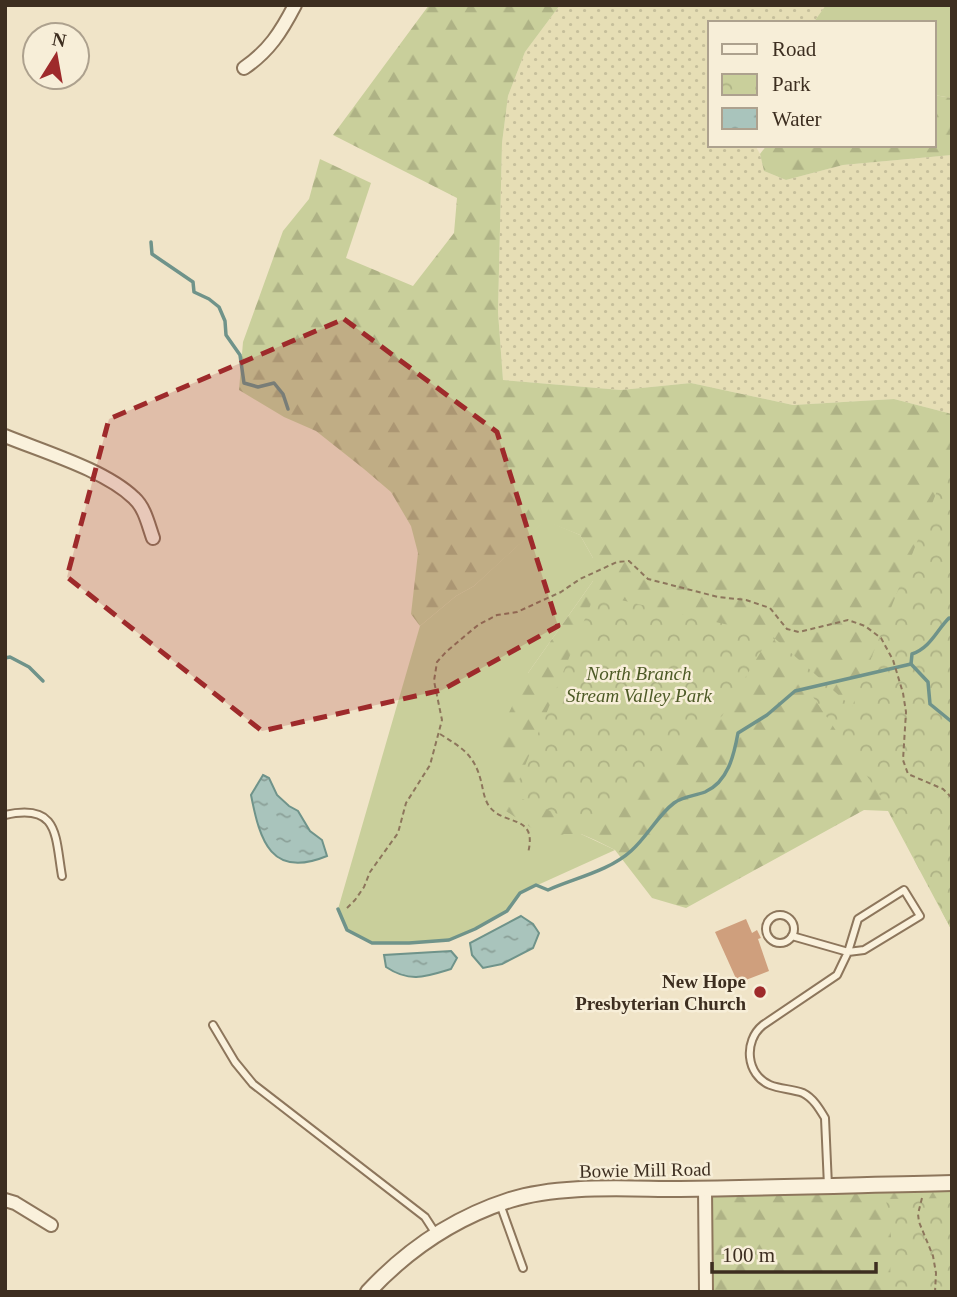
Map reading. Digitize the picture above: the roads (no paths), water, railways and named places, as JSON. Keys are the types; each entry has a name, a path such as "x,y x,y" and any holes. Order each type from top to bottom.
{"street":[{"path":"244,68 262,56 278,38 295,5"},
{"path":"5,436 108,479 135,499 144,510 153,538"},
{"name":"Bowie Mill Road","path":"368,1292 402,1258 436,1234 476,1213 513,1199 588,1189 952,1183"},
{"path":"705,1189 706,1292"},
{"path":"5,1200 15,1203 51,1225"}],"lane":[{"path":"5,815 25,811 46,818 54,829 62,876"},
{"path":"792,936 848,952 864,950 920,916 904,890 858,919 848,952 837,975 763,1025 757,1030 750,1044 752,1068 762,1081 803,1094 820,1108 826,1125 828,1186"},
{"path":"776,915 786,916 793,926 792,936 784,942 772,940 767,933 768,921 776,915"},
{"path":"213,1025 235,1062 253,1084 425,1217 436,1234"},
{"path":"499,1204 523,1268"}],"water":[{"path":"263,775 269,778 277,795 298,811 310,831 322,840 327,856 293,863 281,859 271,851 259,827 251,795"},
{"path":"521,916 533,924 539,933 533,948 502,964 483,968 472,955 470,943"},
{"path":"451,951 457,958 451,969 418,977 403,975 386,967 384,955"}],"waterway":[{"path":"151,242 152,254 193,282 194,292 219,307 225,321 226,335 240,355 244,383 258,387 274,383 283,394 288,409"},
{"path":"952,619 949,618 924,647 912,654 911,664 928,682 930,704 952,722"},
{"path":"5,658 10,657 29,667 43,681"},
{"path":"338,909 347,930 372,943 449,940 475,929 507,911 520,893 536,885 548,890 602,869 622,858 674,803 705,792 719,782 732,759 738,733 767,715 795,691 911,664"}],"place":[{"name":"New Hope Presbyterian Church","path":"760,992"}],"park label":[{"name":"North Branch Stream Valley Park","path":"639,684"}]}
